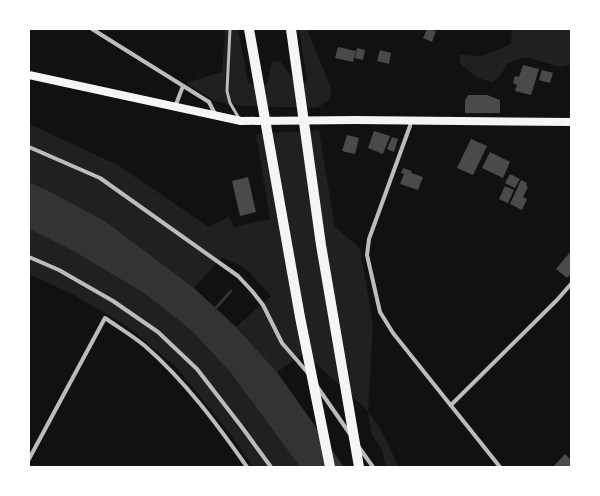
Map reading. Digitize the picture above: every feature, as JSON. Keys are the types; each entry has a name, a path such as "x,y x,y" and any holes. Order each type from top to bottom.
{"highway":[{"path":"249,29 300,317 330,467"},
{"path":"291,29 321,245 359,467"}],"main road":[{"path":"29,75 241,121 411,120 571,122"}],"street":[{"path":"92,29 209,102 216,116"},
{"path":"176,107 183,86"},
{"path":"411,120 369,239 367,255 380,312 393,333 500,467"},
{"path":"29,146 100,178 238,276 263,305 282,343 306,369 373,467"},
{"path":"29,257 59,270 113,300 158,332 197,369 271,467"},
{"path":"451,405 558,300 571,284"},
{"path":"29,459 105,318 144,346 182,382 224,434 247,467"}],"lane":[{"path":"230,29 226,91 230,103 241,121"}],"shaded area":[{"path":"224,29 238,29 248,82 256,88 267,84 272,62 280,61 298,86 307,82 299,29 307,29 331,88 329,100 317,108 242,106 215,101 186,83 222,72 225,36"},
{"path":"512,29 571,29 571,65 560,67 530,58 523,58 508,63 499,77 492,82 477,78 460,63 460,55 483,56 511,44"},
{"path":"29,124 118,165 209,227 229,216 234,227 270,219 256,134 319,130 335,227 360,248 373,325 368,411 304,353 277,372 236,327 271,296 245,268 222,257 194,288 105,221 29,182"},
{"path":"29,182 105,221 194,288 236,327 277,372 344,467 300,467 230,372 192,331 144,293 75,252 29,229"},
{"path":"29,229 75,252 144,293 192,331 230,372 300,467 253,467 228,431 177,368 127,326 74,295 29,274"},
{"path":"368,411 381,430 399,467 386,467 382,450 371,433"}],"building":[{"path":"427,29 436,31 432,42 423,38"},
{"path":"338,47 356,51 353,62 335,58"},
{"path":"357,48 365,50 363,60 355,58"},
{"path":"380,50 391,53 389,64 377,61"},
{"path":"523,65 539,69 531,95 515,91 517,85 513,83 515,76 519,77"},
{"path":"542,70 553,73 550,83 539,80"},
{"path":"468,95 487,95 500,100 500,113 465,113 465,101"},
{"path":"374,131 390,136 383,154 368,148"},
{"path":"347,135 359,138 355,154 342,151"},
{"path":"392,137 398,139 394,152 387,149"},
{"path":"471,139 487,146 473,175 457,168"},
{"path":"490,152 510,162 503,178 482,168"},
{"path":"403,168 412,171 411,173 423,177 418,190 400,184 404,174 401,173"},
{"path":"510,174 520,179 515,188 505,183"},
{"path":"248,177 256,212 240,216 232,181"},
{"path":"521,180 527,183 526,186 528,187 523,197 527,199 522,210 510,204"},
{"path":"505,186 514,190 508,203 499,199"},
{"path":"571,251 571,274 567,278 556,269"},
{"path":"565,454 571,460 571,467 553,467"}],"waterway":[{"path":"214,310 231,291"}]}
